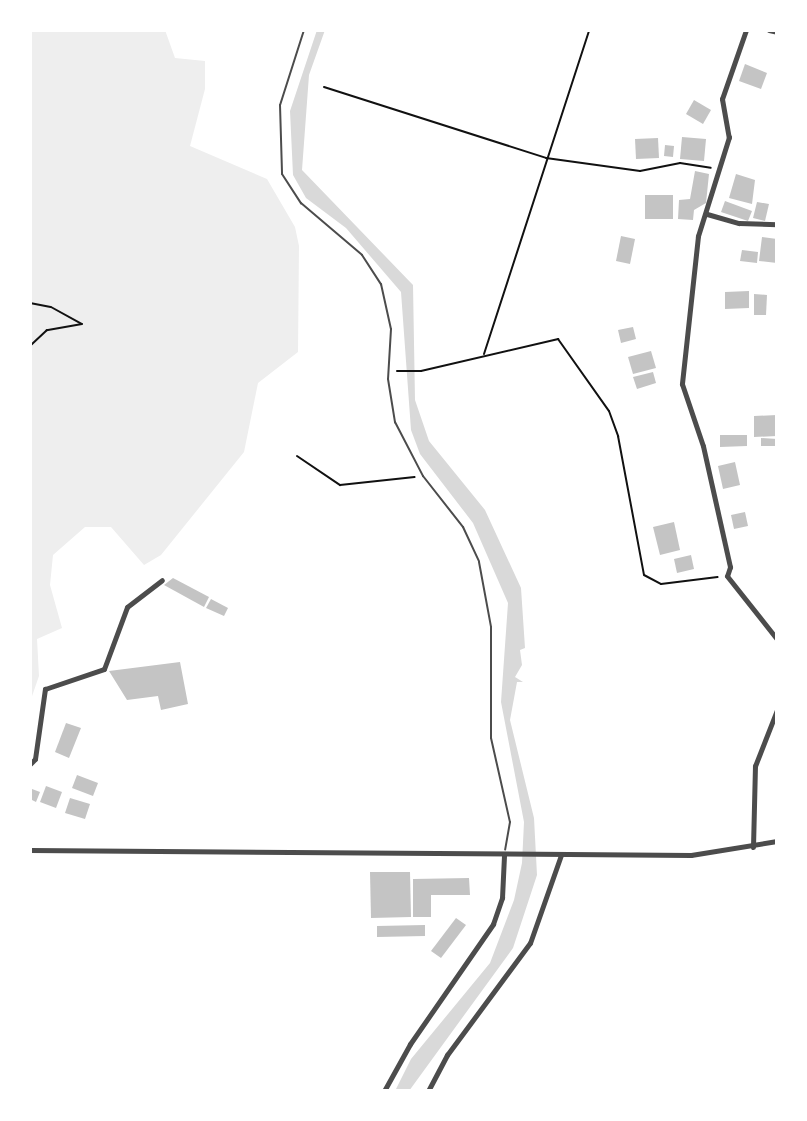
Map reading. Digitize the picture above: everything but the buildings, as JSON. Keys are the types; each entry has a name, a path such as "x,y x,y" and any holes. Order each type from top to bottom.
{"street":[{"path":"746,30 722,99 729,137 698,236 682,384 703,446 730,567 727,576 777,639"},
{"path":"769,30 777,32"},
{"path":"707,214 739,223 777,224"},
{"path":"30,764 35,759 45,689 104,669 127,607 162,580"},
{"path":"753,847 755,766 777,710"},
{"path":"30,850 691,855 777,841"},
{"path":"384,1091 410,1044 493,924 502,898 504,855"},
{"path":"428,1091 447,1055 530,943 561,855"}],"lane":[{"path":"304,30 280,105 282,174 301,203 362,255 381,284 391,329 395,422 423,476 463,527 486,595 491,738 510,822 504,855"}],"path":[{"path":"484,355 589,30"},
{"path":"324,87 546,158 640,171 680,163 718,169"},
{"path":"30,303 51,307 82,324 47,330 30,346"},
{"path":"391,371 421,371 558,339 609,411 618,436 644,575 661,584 727,576"},
{"path":"297,456 340,485 423,476"}],"shaded area":[{"path":"30,30 165,30 175,58 205,61 205,89 190,146 267,179 295,227 299,246 298,352 258,383 244,452 161,555 144,565 111,527 85,527 53,555 50,585 62,628 37,639 39,676 30,702"},
{"path":"317,30 325,30 309,75 302,170 413,285 415,400 429,441 485,510 521,588 525,648 520,650 522,665 515,677 523,682 517,682 510,720 534,818 537,875 513,948 409,1091 395,1091 411,1059 490,963 514,900 522,863 524,822 501,702 508,603 473,523 420,454 411,430 401,292 346,228 306,198 293,175 290,111"}]}
